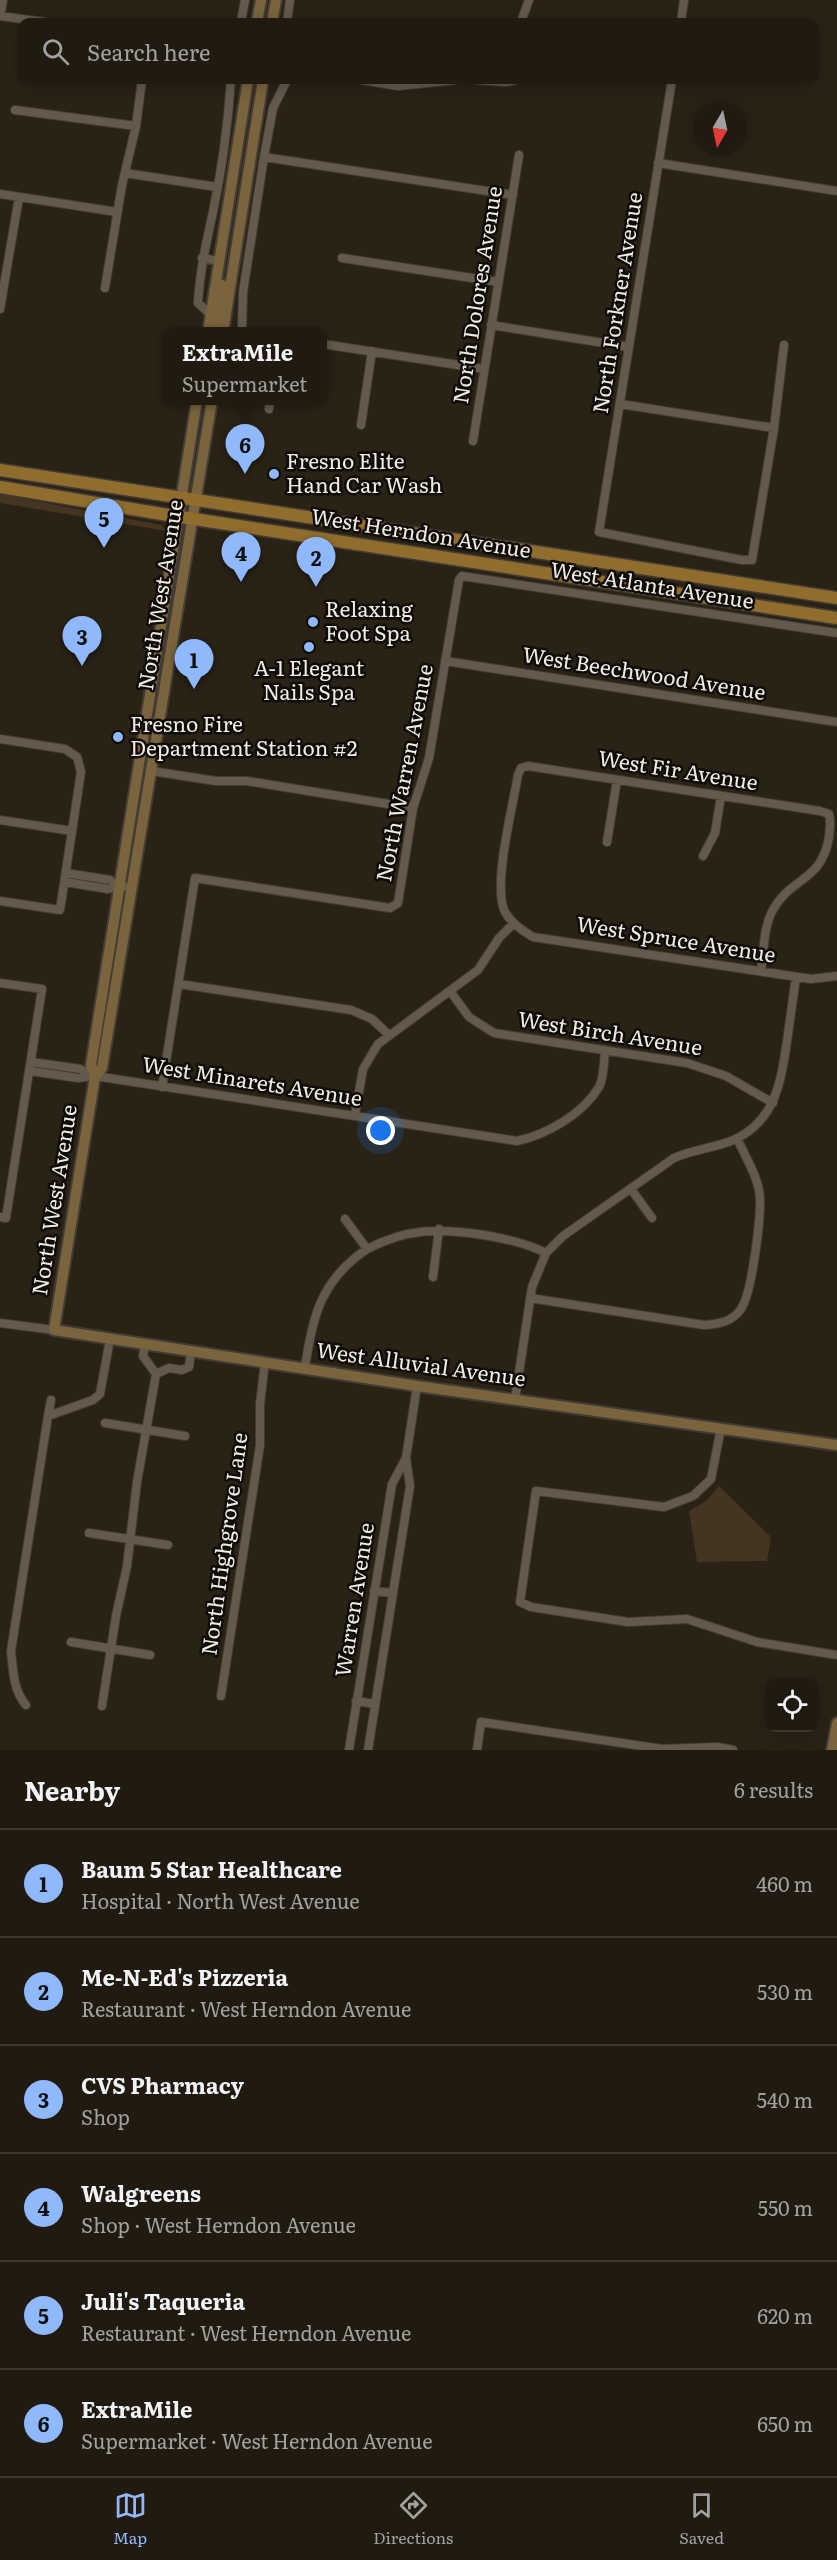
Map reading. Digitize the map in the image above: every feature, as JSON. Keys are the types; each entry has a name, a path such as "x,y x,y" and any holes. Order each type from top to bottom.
{"main road":[{"name":"West Herndon Avenue","path":"0,470 837,598"},
{"name":"West Herndon Avenue","path":"0,487 178,517 837,618"}],"street":[{"path":"3,0 0,16 18,18"},
{"path":"242,18 245,0"},
{"path":"258,18 261,0"},
{"path":"273,18 276,0"},
{"path":"288,18 290,0"},
{"path":"522,18 529,0"},
{"path":"682,18 684,0"},
{"path":"105,288 117,212 136,126 141,84"},
{"path":"210,314 198,303 202,258 217,187 230,84"},
{"path":"209,327 247,84"},
{"path":"223,327 262,84"},
{"path":"242,327 243,292 264,157 273,108 285,84"},
{"path":"386,84 398,86 417,84"},
{"name":"North Forkner Avenue","path":"671,84 599,532 742,560 752,560 774,428"},
{"path":"15,110 136,126"},
{"name":"North Dolores Avenue","path":"473,441 519,155"},
{"path":"264,157 513,195"},
{"path":"658,163 837,191"},
{"path":"125,172 217,187"},
{"path":"0,194 117,212"},
{"path":"0,303 19,197"},
{"path":"202,258 219,261"},
{"path":"342,258 498,282"},
{"path":"219,261 224,274 217,321 220,327"},
{"path":"491,326 629,347"},
{"path":"327,345 484,369"},
{"path":"620,404 774,428 784,345"},
{"path":"361,425 372,351"},
{"name":"North West Avenue","path":"54,1330 94,1076 91,1065 118,886 196,405"},
{"path":"204,405 205,413 209,418"},
{"name":"North West Avenue","path":"94,1076 102,1068 211,405"},
{"name":"West Atlanta Avenue","path":"462,576 837,633"},
{"name":"North Warren Avenue","path":"178,984 195,878 390,908 398,903 413,808 429,758 459,580 462,576"},
{"name":"West Beechwood Avenue","path":"445,662 837,722"},
{"path":"147,710 152,718 145,763 151,771 216,781 247,781 413,808"},
{"path":"0,739 65,749 77,758 81,772 60,910 0,901"},
{"name":"West Fir Avenue","path":"513,924 502,902 500,884 521,768 528,766 829,814 831,822 827,847 820,864 780,900 770,916 761,971"},
{"path":"607,842 617,780"},
{"path":"703,856 715,833 721,796"},
{"path":"0,820 72,831"},
{"path":"66,873 110,880 118,886"},
{"path":"65,882 108,889 118,886 131,888"},
{"path":"355,1115 366,1062 378,1044 478,970 499,938 513,924"},
{"name":"West Spruce Avenue","path":"513,924 533,937 795,977 820,979 837,976"},
{"path":"515,1399 530,1298 535,1275 546,1253 563,1236 674,1158 687,1152 724,1144 757,1125 773,1103 781,1081 795,977"},
{"path":"0,983 42,989 32,1062 3,1218"},
{"path":"162,1087 178,984 351,1010 372,1019 389,1035"},
{"name":"West Birch Avenue","path":"450,991 469,1017 494,1033 708,1068 773,1103"},
{"name":"West Minarets Avenue","path":"30,1071 78,1078 94,1076 517,1141 534,1137 569,1118 600,1086 606,1050"},
{"name":"West Minarets Avenue","path":"32,1062 80,1069 94,1076"},
{"path":"530,1298 704,1324 728,1321 741,1310 748,1292 760,1210 759,1187 736,1138"},
{"path":"631,1189 652,1218"},
{"path":"345,1219 367,1250"},
{"path":"305,1368 311,1327 318,1306 338,1273 367,1250 404,1234 439,1229 506,1239 546,1253"},
{"path":"433,1277 439,1229"},
{"name":"West Alluvial Avenue","path":"0,1323 417,1386 837,1445"},
{"path":"48,1416 97,1398 102,1388 110,1339"},
{"path":"102,1706 156,1374 143,1356 145,1344"},
{"path":"156,1374 169,1368 182,1370 189,1367 191,1351"},
{"name":"North Highgrove Lane","path":"221,1696 260,1445 260,1404 265,1362"},
{"name":"Warren Avenue","path":"349,1750 392,1484 405,1458 417,1386"},
{"path":"26,1705 17,1688 12,1651 51,1400"},
{"path":"105,1423 185,1436"},
{"path":"721,1428 711,1479 693,1496 664,1507 536,1491 519,1602 531,1607 628,1622 687,1619 757,1642 837,1655"},
{"name":"Warren Avenue","path":"368,1750 410,1486 405,1458"},
{"path":"89,1533 168,1545"},
{"path":"374,1590 393,1593"},
{"path":"71,1642 150,1655"},
{"path":"357,1701 375,1704"},
{"path":"477,1750 481,1722 662,1749 717,1747 733,1750"},
{"path":"832,1750 837,1724"}],"shaded area":[{"path":"0,494 161,525 167,531 0,503"},
{"path":"719,1486 771,1537 767,1561 697,1562 689,1511 706,1501"}],"place":[{"name":"ExtraMile","path":"245,474"},
{"name":"Fresno Elite Hand Car Wash","path":"274,474"},
{"name":"Juli's Taqueria","path":"104,548"},
{"name":"Walgreens","path":"241,582"},
{"name":"Me-N-Ed's Pizzeria","path":"316,587"},
{"name":"Relaxing Foot Spa","path":"313,622"},
{"name":"A-1 Elegant Nails Spa","path":"309,647"},
{"name":"CVS Pharmacy","path":"82,666"},
{"name":"Baum 5 Star Healthcare","path":"194,689"},
{"name":"Fresno Fire Department Station #2","path":"118,737"}]}
